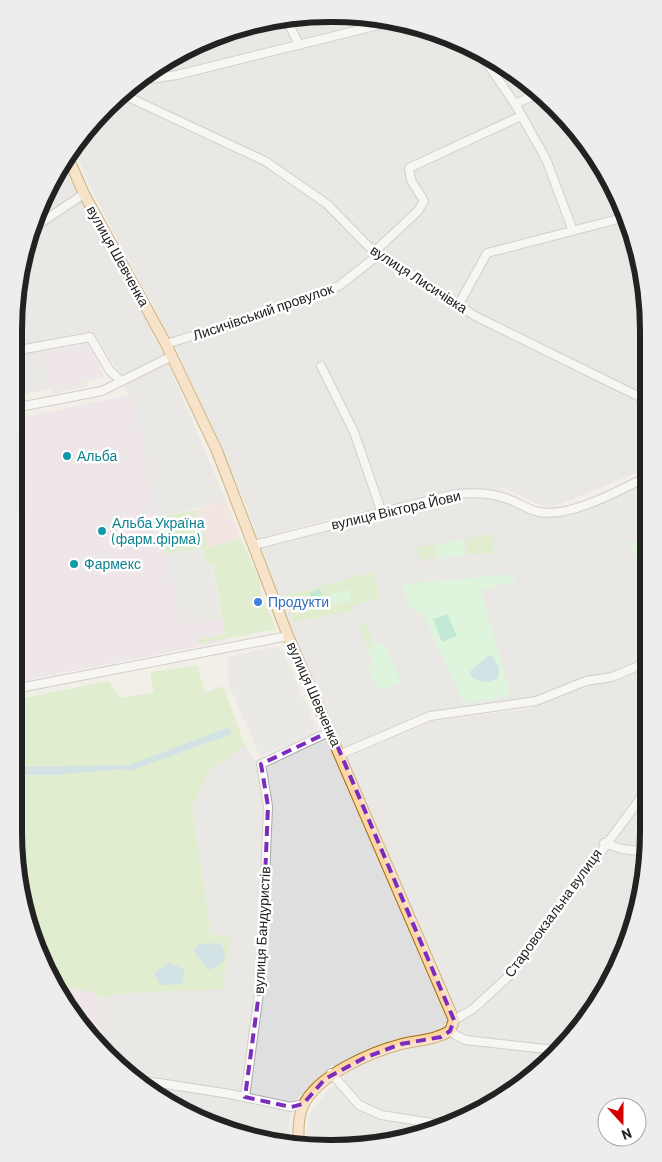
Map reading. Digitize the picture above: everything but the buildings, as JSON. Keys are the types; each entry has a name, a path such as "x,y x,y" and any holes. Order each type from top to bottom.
{"main road":[{"name":"вулиця Шевченка","path":"71,165 84,194 166,344 217,451 288,636 341,754 454,1020"},
{"path":"298,1138 303,1104 332,1073 401,1044 440,1037 450,1031 454,1020"}],"street":[{"path":"290,25 299,45"},
{"path":"154,78 177,75 374,25"},
{"path":"490,67 515,104 546,160 573,231"},
{"path":"515,104 531,97"},
{"name":"вулиця Лисичівка","path":"130,98 265,161 326,204 375,251 460,304 475,316 640,396"},
{"name":"Лисичівський провулок","path":"166,344 274,311 338,286 373,259 375,251 418,211 424,201 411,180 409,168 521,116"},
{"path":"43,221 84,194"},
{"path":"460,304 487,252 618,219"},
{"path":"22,349 86,336 93,340 110,371 120,380"},
{"path":"22,407 102,390 172,356"},
{"path":"321,366 354,432 382,512"},
{"name":"вулиця Віктора Йови","path":"254,545 455,494 484,492 508,499 537,512 551,514 608,495 640,480"},
{"path":"22,687 288,636"},
{"path":"341,754 430,716 536,702 586,681 612,677 640,665"},
{"name":"вулиця Бандуристів","path":"245,1097 261,978 268,806 261,764 331,732"},
{"name":"Старовокзальна вулиця","path":"454,1020 473,1009 510,975 604,843 640,798"},
{"name":"Старовокзальна вулиця","path":"604,843 622,849 639,851"},
{"path":"450,1031 466,1040 549,1049"},
{"path":"332,1073 359,1105 381,1115 430,1122"},
{"path":"151,1082 245,1097 291,1107 303,1104"}],"highlighted area":[{"path":"331,731 454,1020 450,1031 441,1037 401,1044 364,1058 325,1079 303,1104 291,1107 245,1097 261,978 268,806 261,764"}],"shaded area":[{"path":"331,22 391,28 430,39 467,54 519,86 563,128 588,160 608,195 629,251 637,291 640,331 640,471 553,507 541,506 506,488 501,488 502,497 551,514 608,495 640,479 640,666 523,704 437,716 341,754 253,545 366,510 258,538 243,498 176,349 95,197 77,155 113,113 143,86 177,64 213,46 251,33 291,25"},
{"path":"68,170 94,226 164,354 226,501 156,518 134,406 120,374 92,331 41,341 52,388 22,394 23,311 28,271 39,232 54,195"},
{"path":"88,343 105,377 52,388 42,352"},
{"path":"86,381 88,386 53,394 52,388"},
{"path":"130,395 134,406 164,553 202,548 212,565 226,641 25,680 22,663 22,417"},
{"path":"226,501 241,539 208,547 195,510"},
{"path":"202,548 206,565 212,565 222,618 180,626 166,554"},
{"path":"501,552 507,573 417,581 416,560"},
{"path":"534,590 558,595 565,619 543,627"},
{"path":"569,595 618,605 625,624 580,637"},
{"path":"276,647 283,651 318,732 260,756 228,682 227,657"},
{"path":"640,670 640,831 637,871 629,911 608,967 576,1019 534,1063 502,1088 467,1108 411,1129 391,1134 351,1139 307,1139 308,1117 328,1090 345,1079 332,1065 297,1099 289,1120 290,1137 251,1129 195,1108 158,1087 159,1077 140,1073 98,1033 99,998 127,993 211,934 192,807 209,771 245,745 253,759 269,766 327,737 338,761 432,721 528,709 588,686 614,681"},
{"path":"65,987 94,993 99,998 98,1033 86,1019"}],"green space":[{"path":"195,510 208,547 241,539 260,581 261,594 276,629 198,644 197,640 225,634 213,565 164,554 156,518"},
{"path":"490,534 494,538 493,553 468,555 465,539"},
{"path":"463,540 465,555 440,558 436,544"},
{"path":"640,540 640,555 634,557 630,543"},
{"path":"434,545 437,558 419,560 418,547"},
{"path":"373,572 381,597 351,607 352,611 294,622 285,596"},
{"path":"516,574 516,580 481,591 510,693 509,696 464,704 425,618 408,606 403,584"},
{"path":"320,589 325,605 314,608 309,593"},
{"path":"349,589 352,600 333,605 330,594"},
{"path":"447,614 457,636 442,642 433,619"},
{"path":"366,623 375,646 368,649 358,626"},
{"path":"380,643 387,649 401,682 378,691 368,667 374,664 368,649"},
{"path":"22,663 25,680 22,681"},
{"path":"197,665 205,693 223,686 245,745 209,771 192,807 211,934 231,938 222,989 127,993 99,998 94,993 65,987 46,949 33,911 28,891 23,851 22,698 109,681 121,698 154,692 150,672"}],"water":[{"path":"488,656 492,656 497,664 499,669 498,678 487,682 477,680 470,675 471,670"},
{"path":"230,727 231,734 130,771 122,769 54,775 22,775 22,767 129,765"},
{"path":"220,943 224,949 225,959 216,967 208,970 193,950 200,944"},
{"path":"169,962 185,970 182,984 160,985 154,974"}],"place":[{"name":"Альба","path":"67,456"},
{"name":"Альба Україна (фарм.фірма)","path":"102,531"},
{"name":"Фармекс","path":"74,564"},
{"name":"Продукти","path":"258,602"}]}
